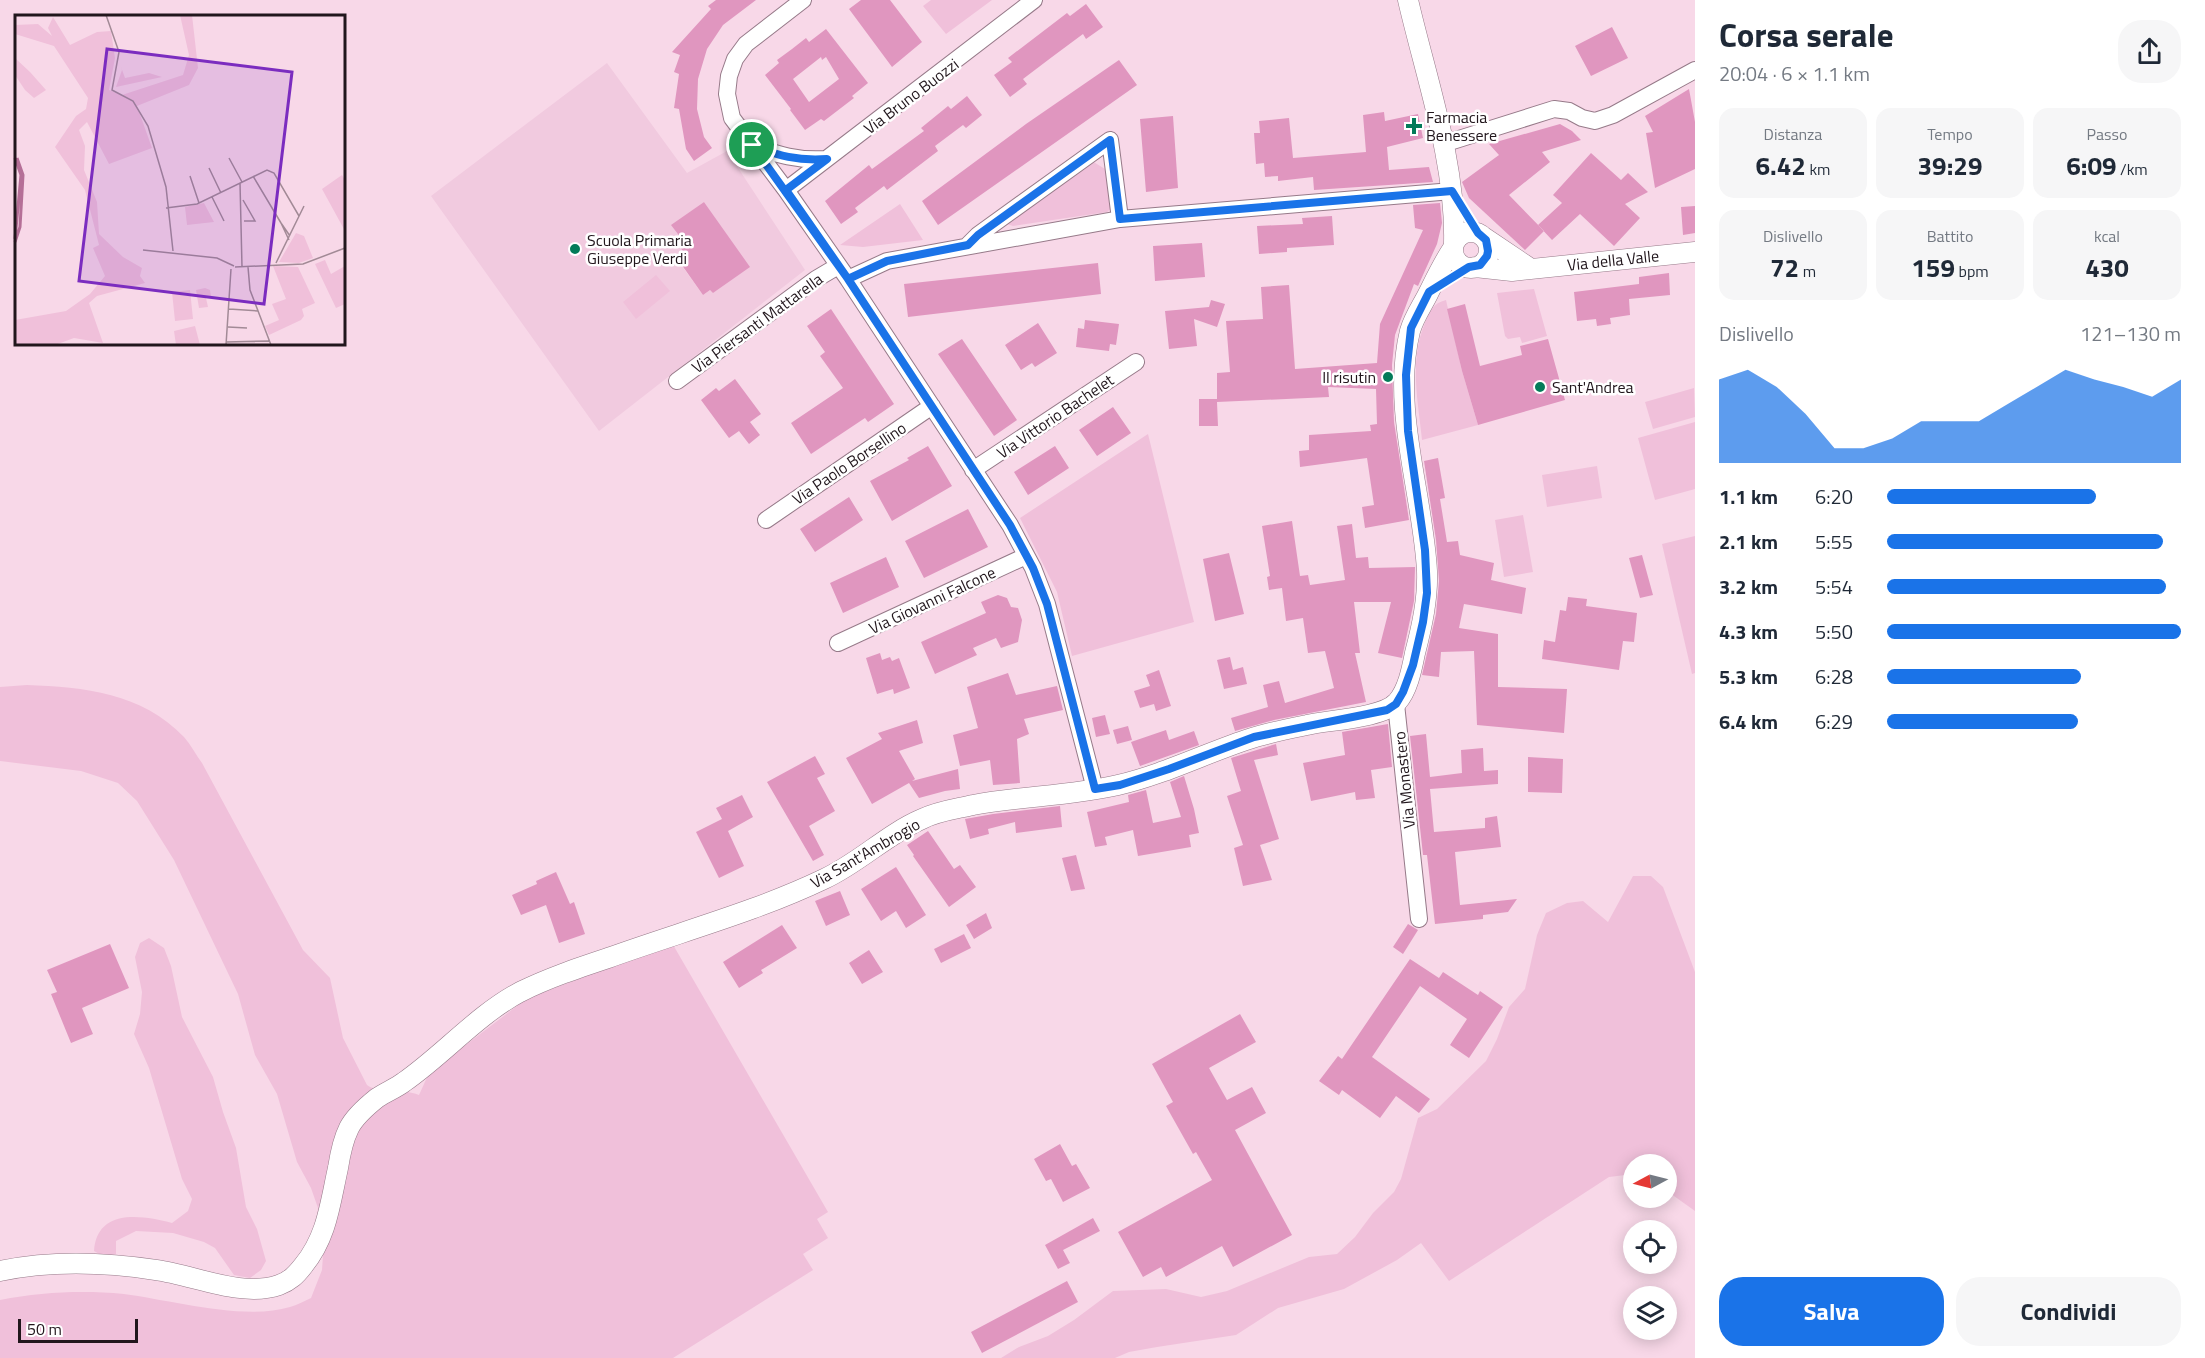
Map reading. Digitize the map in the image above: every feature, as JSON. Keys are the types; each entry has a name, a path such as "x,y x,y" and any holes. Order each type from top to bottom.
{"street":[{"path":"803,0 746,44 735,59 729,76 728,107 732,118 786,190 843,273 1010,525 1047,604 1095,789"},
{"name":"Via Bruno Buozzi","path":"786,190 1034,0"},
{"path":"1408,0 1452,191 1455,215 1453,254 1459,263 1472,267"},
{"path":"1443,144 1554,109 1569,111 1581,118 1595,121 1613,115 1695,70"},
{"path":"748,140 786,158 827,159"},
{"path":"968,245 978,235 1110,140 1120,219"},
{"path":"1429,292 1472,267 1480,265 1487,256 1488,245 1452,191"},
{"name":"Via Piersanti Mattarella","path":"677,381 816,279 887,261 1120,219 1452,191"},
{"path":"1396,704 1413,665 1427,593 1426,560 1408,431 1406,375 1411,328 1438,270 1457,238 1467,232 1480,235 1531,268"},
{"name":"Via della Valle","path":"1472,267 1512,271 1695,252"},
{"name":"Via Vittorio Bachelet","path":"973,470 1136,362"},
{"name":"Via Paolo Borsellino","path":"766,520 932,406"},
{"name":"Via Giovanni Falcone","path":"838,643 1026,556"},
{"name":"Via Sant'Ambrogio","path":"0,1270 56,1263 100,1263 166,1271 250,1289 274,1287 286,1282 301,1269 321,1238 327,1224 339,1160 351,1124 378,1097 404,1082 447,1045 519,992 557,976 790,894 831,876 896,833 922,819 942,812 989,802 1120,785 1254,737 1387,710 1396,704"},
{"name":"Via Monastero","path":"1396,704 1419,919"}],"shaded area":[{"path":"931,0 992,0 946,34 923,6"},
{"name":"Scuola Primaria Giuseppe Verdi","path":"607,63 687,173 727,151 805,270 599,431 431,196","holes":["704,202 749,267 713,293 710,290 703,295 679,262 686,256 676,242 681,238 672,225"]},
{"path":"1092,161 1105,169 1109,182 1112,208 1107,212 1013,226 1007,224"},
{"path":"900,204 923,240 863,247 840,245"},
{"path":"656,275 670,291 636,319 623,302"},
{"path":"1534,289 1547,336 1522,343 1520,337 1508,339 1505,336 1497,293"},
{"path":"1446,300 1462,371 1478,425 1422,440 1416,381 1417,352 1430,312 1438,303"},
{"path":"1694,388 1695,417 1653,429 1645,402"},
{"path":"1695,422 1695,489 1655,500 1638,438"},
{"path":"1148,434 1194,622 1072,656 1057,592 1020,518"},
{"path":"1597,466 1602,498 1547,507 1542,475"},
{"path":"1523,515 1533,572 1504,577 1495,520"},
{"path":"1695,536 1695,673 1692,674 1662,544"},
{"path":"27,685 70,688 111,695 150,711 168,722 184,737 202,763 303,950 330,978 343,1038 367,1085 373,1088 419,1095 429,1073 526,999 672,943 828,1212 817,1219 828,1238 803,1254 813,1270 673,1358 0,1358 0,1300 31,1295 93,1292 124,1294 230,1311 272,1311 293,1306 311,1298 322,1270 323,1255 317,1222 318,1208 311,1188 297,1162 277,1094 255,1055 238,994 174,860 137,801 118,783 81,771 0,761 0,687"},
{"path":"1633,876 1651,876 1663,887 1695,972 1695,1211 1677,1198 1677,1154 1623,1154 1623,1175 1609,1177 1449,1281 1421,1243 1397,1260 1344,1289 1278,1308 1236,1335 1129,1352 1115,1358 1001,1358 1019,1347 1048,1336 1113,1291 1166,1289 1201,1297 1227,1291 1309,1257 1337,1254 1394,1192 1401,1179 1418,1118 1437,1109 1486,1061 1509,1007 1525,989 1537,935 1546,913 1567,903 1583,901 1608,922"},
{"path":"149,938 164,948 171,966 182,1017 213,1077 236,1148 246,1207 257,1229 266,1261 261,1270 250,1278 234,1275 215,1248 204,1242 173,1233 136,1231 116,1241 116,1254 103,1256 94,1251 97,1237 103,1227 112,1221 135,1217 172,1223 188,1211 192,1199 182,1179 149,1068 134,1034 140,1014 142,992 135,957 140,943"}],"building":[{"path":"716,0 756,0 723,25 707,49 698,79 697,109 704,137 712,148 694,161 686,149 679,109 674,108 679,74 674,72 680,55 672,52 711,9 708,6"},
{"path":"861,0 890,0 922,42 892,67 849,9"},
{"path":"1086,4 1103,27 1086,39 1083,34 1052,57 1023,79 1027,84 1010,97 994,75 1012,62 1008,58 1067,13 1070,16"},
{"path":"1612,27 1628,58 1591,76 1575,46"},
{"path":"826,29 868,83 852,96 854,98 824,121 821,119 805,130 765,75 779,63 777,60 806,38 809,42","holes":["821,57 822,60 826,57 839,79 809,102 793,79"]},
{"path":"1119,60 1137,85 938,225 922,201 1026,124"},
{"path":"1689,89 1695,122 1695,169 1655,188 1646,133 1653,132 1645,116"},
{"path":"967,96 982,115 966,128 963,125 935,146 938,151 887,190 884,186 855,208 858,212 841,224 825,201 869,165 872,169 924,131 921,128 948,106 951,109"},
{"path":"1384,112 1385,121 1418,114 1423,138 1387,147 1389,170 1429,167 1433,182 1314,190 1313,177 1278,181 1278,176 1265,177 1264,163 1256,164 1254,133 1260,133 1259,121 1289,118 1293,158 1366,152 1363,115"},
{"path":"1173,116 1178,188 1146,192 1140,119"},
{"path":"1560,124 1581,140 1542,152 1550,162 1509,195 1544,231 1525,250 1469,198 1462,182 1499,155 1489,144"},
{"path":"1591,153 1621,180 1628,173 1648,192 1625,204 1640,218 1614,246 1580,214 1552,240 1538,225 1562,203 1553,195"},
{"path":"704,202 750,267 713,293 710,290 703,295 679,261 686,256 676,241 681,238 671,225"},
{"path":"1440,203 1442,223 1437,244 1418,286 1414,284 1395,335 1392,365 1394,422 1409,520 1365,528 1362,507 1374,505 1367,458 1300,467 1299,451 1309,450 1309,435 1371,431 1370,425 1377,424 1376,389 1328,387 1329,397 1217,402 1218,426 1199,426 1199,399 1217,399 1217,373 1230,372 1226,321 1263,319 1261,287 1289,285 1295,369 1377,363 1380,324 1423,230 1415,228 1413,205"},
{"path":"1695,206 1695,233 1683,235 1681,207"},
{"path":"1332,216 1334,245 1287,248 1287,252 1259,254 1257,226 1303,224 1302,218"},
{"path":"1202,243 1205,277 1155,281 1153,246"},
{"path":"1098,263 1101,294 908,317 904,284"},
{"path":"1669,273 1670,295 1629,299 1630,315 1610,318 1611,324 1597,326 1596,319 1577,321 1574,292 1639,284 1639,277"},
{"path":"1211,300 1225,304 1217,327 1194,319 1197,346 1169,349 1165,311 1209,307"},
{"path":"1465,304 1480,366 1522,355 1520,346 1548,339 1565,400 1478,425 1447,309"},
{"path":"831,309 894,404 868,422 865,418 811,454 791,423 843,388 820,356 825,352 807,326"},
{"path":"1085,320 1119,324 1116,345 1110,344 1109,351 1076,347 1078,328 1084,329"},
{"path":"1038,323 1057,353 1035,367 1032,363 1021,370 1005,345"},
{"path":"962,339 1017,420 994,436 938,354"},
{"path":"735,379 761,414 750,422 760,435 749,444 739,431 729,438 701,400 716,388 719,391"},
{"path":"1113,407 1131,433 1097,456 1079,430"},
{"path":"928,446 952,486 892,521 870,481 909,460 907,458"},
{"path":"1055,446 1069,468 1028,495 1014,472"},
{"path":"1438,458 1445,498 1440,499 1447,542 1458,541 1460,555 1494,563 1491,580 1526,588 1522,614 1464,604 1459,628 1498,634 1498,687 1567,689 1564,733 1477,725 1474,651 1441,652 1439,677 1422,675 1436,614 1439,581 1436,540 1424,461"},
{"path":"849,497 863,520 815,552 800,529"},
{"path":"968,509 988,547 924,578 905,541"},
{"path":"1292,521 1300,576 1308,575 1310,585 1345,580 1337,526 1352,524 1356,558 1368,557 1369,568 1415,567 1414,601 1402,658 1378,653 1391,602 1354,602 1360,653 1355,653 1366,702 1274,720 1235,731 1231,718 1268,707 1263,685 1279,681 1285,703 1334,688 1325,651 1308,653 1303,618 1286,621 1282,588 1269,590 1267,577 1270,576 1262,526"},
{"path":"1229,553 1244,614 1215,621 1203,559"},
{"path":"1642,555 1653,595 1640,598 1629,558"},
{"path":"886,557 899,587 843,613 830,583"},
{"path":"998,595 1007,598 1011,607 1018,608 1022,620 1018,642 1001,648 996,638 973,648 977,655 935,674 921,642 986,613 981,602"},
{"path":"1568,597 1587,599 1586,606 1637,613 1634,642 1623,641 1619,670 1542,659 1544,640 1555,642 1560,610 1566,611"},
{"path":"880,653 882,660 890,657 892,661 899,658 910,688 894,694 893,689 877,694 866,658"},
{"path":"1230,657 1233,670 1243,667 1247,684 1224,689 1217,660"},
{"path":"1159,670 1171,706 1156,711 1154,704 1140,708 1134,691 1150,686 1146,675"},
{"path":"1008,673 1016,695 1057,686 1063,710 1024,719 1029,734 1017,739 1020,783 993,785 990,760 960,766 953,735 978,728 967,687"},
{"path":"1105,715 1110,734 1096,737 1092,718"},
{"path":"917,720 923,743 899,751 915,779 912,781 958,769 960,789 919,798 909,783 872,804 846,758 882,739 878,733"},
{"path":"1388,724 1392,767 1371,770 1375,798 1356,800 1355,792 1311,801 1303,763 1345,755 1342,732"},
{"path":"1128,726 1132,740 1117,744 1113,730"},
{"path":"1166,730 1169,740 1194,731 1199,745 1140,766 1131,742"},
{"path":"1426,734 1430,777 1462,773 1461,750 1483,748 1484,771 1498,770 1498,784 1430,789 1434,832 1485,828 1485,818 1497,816 1501,847 1455,852 1460,905 1517,899 1508,912 1483,915 1483,919 1435,924 1427,855 1423,855 1410,736"},
{"path":"1276,744 1278,755 1254,760 1279,839 1260,845 1272,880 1243,886 1234,848 1243,845 1227,796 1241,791 1231,758"},
{"path":"815,756 825,774 817,778 835,811 809,826 824,855 813,861 767,782"},
{"path":"1528,757 1563,759 1562,793 1528,792"},
{"path":"1184,776 1199,833 1189,835 1191,847 1138,856 1133,830 1105,837 1107,845 1095,847 1087,812 1129,802 1128,795 1146,790 1153,823 1181,817 1170,782"},
{"path":"742,795 753,817 728,831 744,866 719,878 696,832 722,819 716,808"},
{"path":"1060,806 1062,827 1016,833 1015,822 988,829 989,834 970,839 965,819 993,814"},
{"path":"928,831 954,869 960,865 976,887 949,907 907,845"},
{"path":"1076,855 1085,889 1071,891 1062,858"},
{"path":"896,867 926,915 906,928 896,911 881,921 861,889"},
{"path":"556,872 570,904 574,902 585,934 559,943 546,905 521,915 512,895 537,884 536,881"},
{"path":"840,891 850,915 826,926 815,901"},
{"path":"986,913 992,928 974,939 966,925"},
{"path":"1408,924 1418,930 1403,954 1393,947"},
{"path":"782,925 797,948 761,970 763,973 739,988 723,962"},
{"path":"964,934 971,948 941,963 934,949"},
{"path":"110,944 129,988 82,1008 93,1034 71,1043 51,994 57,992 47,970"},
{"path":"869,950 883,972 862,984 849,963"},
{"path":"1410,959 1439,978 1443,972 1478,995 1480,991 1503,1007 1469,1058 1450,1045 1467,1019 1420,986 1372,1057 1430,1099 1419,1113 1396,1096 1380,1118 1342,1090 1339,1095 1319,1081 1338,1056 1342,1059"},
{"path":"1240,1014 1256,1042 1209,1068 1227,1100 1252,1087 1266,1113 1235,1130 1292,1235 1233,1267 1222,1246 1166,1277 1161,1267 1143,1277 1118,1232 1212,1180 1196,1152 1193,1154 1166,1106 1173,1102 1152,1064"},
{"path":"1060,1144 1072,1166 1076,1164 1090,1188 1063,1202 1051,1179 1046,1181 1034,1159"},
{"path":"1093,1218 1100,1231 1063,1250 1070,1263 1058,1269 1045,1245"},
{"path":"1067,1281 1078,1302 982,1353 971,1332"}],"place":[{"name":"Farmacia Benessere","path":"1414,126"},
{"name":"Scuola Primaria Giuseppe Verdi","path":"575,249"},
{"name":"Il risutin","path":"1388,377"},
{"name":"Sant'Andrea","path":"1540,387"}],"route":[{"path":"752,145 786,158 827,159 786,190 838,266 848,279 887,261 968,245 978,235 1110,140 1120,219 1452,191 1478,233 1486,240 1488,251 1480,265 1469,267 1429,292 1416,314 1407,347 1408,431 1425,550 1427,593 1413,665 1396,704 1387,710 1254,737 1169,769 1120,785 1095,789 1047,604 1033,568 1010,525 848,279 786,190 752,145"}]}
